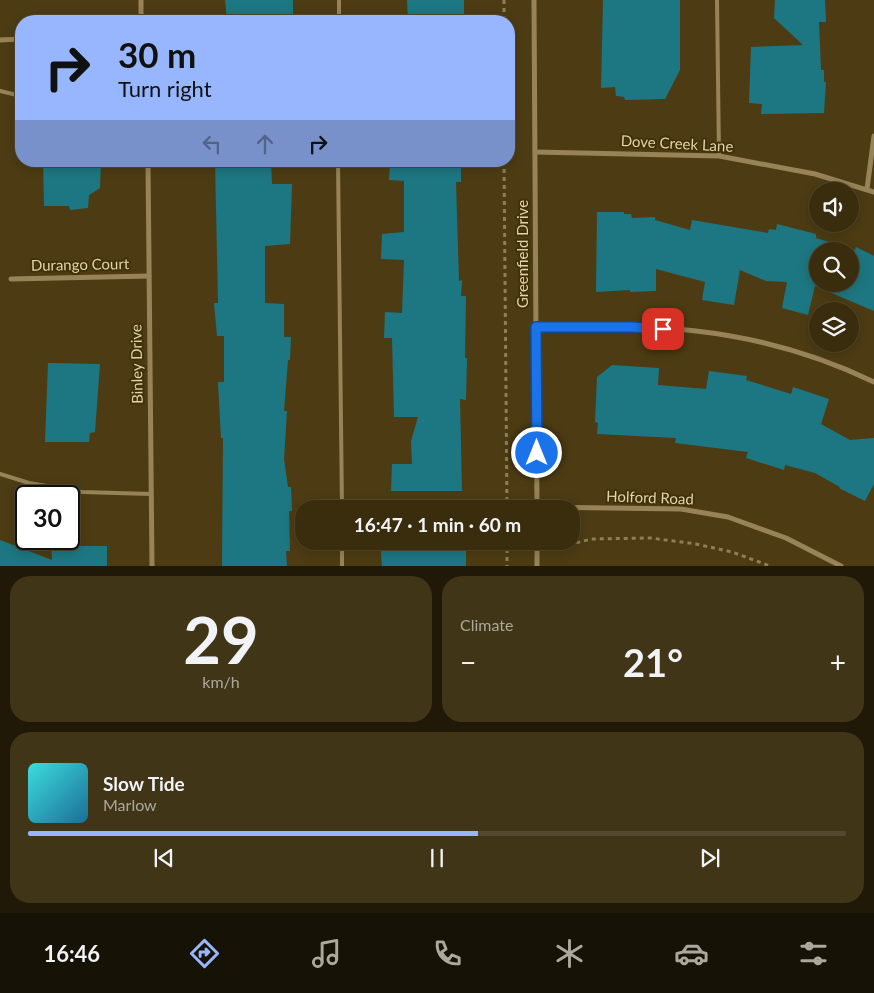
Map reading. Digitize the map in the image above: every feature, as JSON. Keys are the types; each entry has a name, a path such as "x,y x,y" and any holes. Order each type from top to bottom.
{"street":[{"path":"141,0 142,15"},
{"name":"Greenfield Drive","path":"534,0 537,500"},
{"path":"0,40 15,40"},
{"path":"867,190 874,136"},
{"name":"Dove Creek Lane","path":"535,152 719,156 815,174 874,192"},
{"name":"Binley Drive","path":"148,167 152,566"},
{"name":"Durango Court","path":"11,279 149,276"},
{"path":"536,327 631,327 696,331 758,341 808,354 874,382"},
{"name":"Holford Road","path":"580,508 681,509 728,517 786,538 840,566"},
{"path":"537,550 537,566"}],"lane":[{"path":"339,0 339,15"},
{"path":"717,0 719,156"},
{"path":"0,92 15,95"},
{"path":"338,167 342,500"},
{"path":"0,474 29,484 82,492 151,494"},
{"path":"342,550 342,566"}],"path":[{"path":"504,0 504,15"},
{"path":"504,167 507,500"},
{"path":"580,542 591,539 651,538 696,544 732,552 770,566"},
{"path":"507,550 507,566"}],"building":[{"path":"225,0 293,0 293,15 226,15"},
{"path":"407,0 464,0 464,15 408,15"},
{"path":"603,0 680,0 680,70 665,99 625,100 624,97 616,96 615,87 601,88"},
{"path":"775,0 825,0 826,22 819,22 821,70 824,70 824,82 826,82 824,113 761,114 762,104 749,103 751,47 803,45 774,18"},
{"path":"43,167 101,167 100,188 89,195 88,208 70,210 69,206 44,206"},
{"path":"215,167 271,167 272,184 292,184 290,244 265,246 265,303 284,304 284,337 291,337 284,411 287,411 284,459 288,487 291,487 292,511 289,511 290,551 286,551 287,566 222,566 223,438 221,438 218,382 224,382 224,336 217,336 214,303 218,303"},
{"path":"390,167 461,167 461,182 456,182 459,281 462,280 461,296 466,296 465,358 467,358 466,400 460,399 462,491 391,491 392,464 412,464 411,441 418,417 394,417 392,338 384,338 385,312 402,313 404,260 381,259 382,234 404,232 404,181 389,180"},
{"path":"597,212 624,212 624,214 631,214 632,218 655,217 655,220 690,230 692,220 768,233 769,229 776,230 777,224 816,234 816,238 829,242 809,242 809,292 814,292 811,302 809,302 808,315 782,308 787,282 766,281 740,270 734,305 702,300 705,282 656,269 656,291 630,292 630,290 596,292"},
{"path":"859,248 874,256 874,311 859,305 859,302 853,302 829,292 859,292"},
{"path":"48,363 100,364 95,432 90,433 89,442 45,442"},
{"path":"612,365 659,368 658,385 706,389 709,371 747,376 746,380 791,394 793,387 829,399 821,424 850,440 874,438 874,484 865,501 815,473 785,465 784,470 746,458 748,452 675,443 676,438 597,434 598,423 595,422 597,377"},
{"path":"0,540 15,546 15,550 26,550 52,560 52,550 80,550 80,546 107,546 107,566 0,566"},
{"path":"381,550 466,550 466,566 382,566"}],"route":[{"path":"537,453 536,327 663,329"}]}
